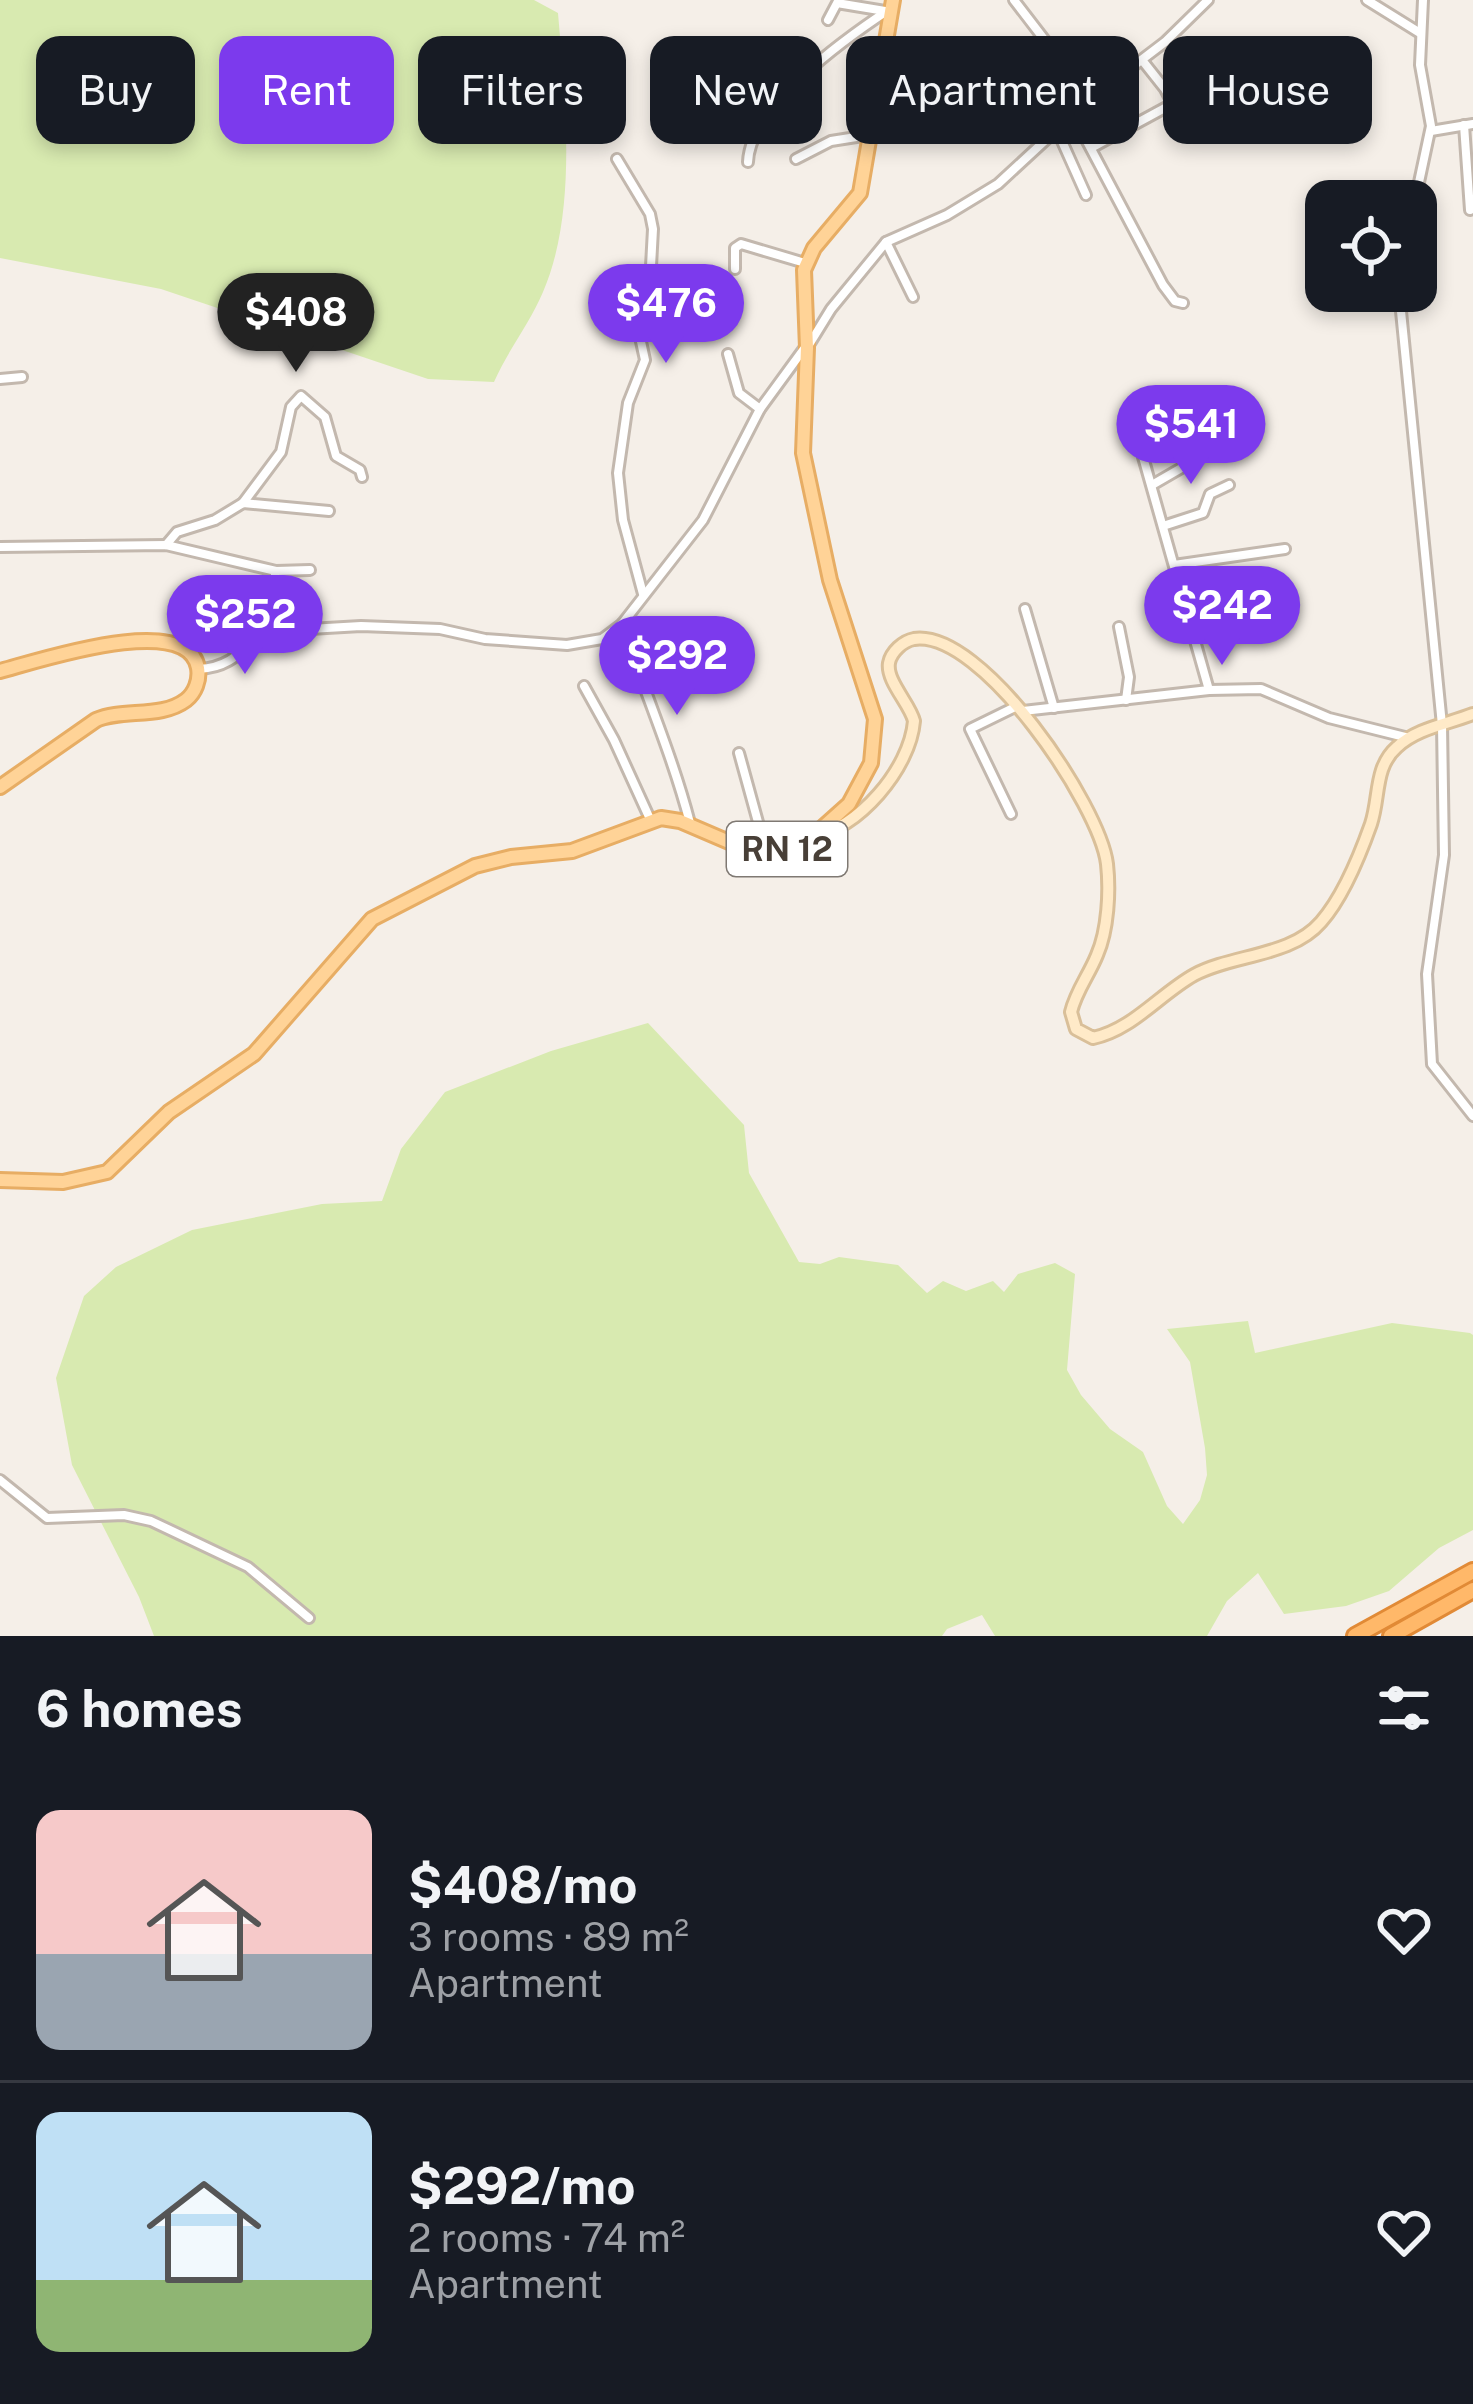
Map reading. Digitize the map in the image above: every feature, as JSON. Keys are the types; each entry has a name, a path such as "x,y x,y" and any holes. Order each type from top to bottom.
{"highway":[{"path":"1355,1636 1473,1571"},
{"path":"1391,1636 1473,1590"}],"main road":[{"path":"886,36 890,6"},
{"path":"806,263 858,198 869,144"},
{"name":"RN 12","path":"0,1180 63,1182 107,1172 169,1112 254,1054 358,934 389,907 493,860 572,850 650,819 670,818 739,847 766,852 811,838 849,804 871,763 876,729 836,600 811,496 802,433 806,263"},
{"path":"811,838 835,830 858,814 905,752 914,721 889,667 902,644 917,638 956,651 997,680 1079,797 1104,849 1108,868 1103,938 1071,1012 1076,1030 1093,1038 1121,1028 1213,965 1284,946 1319,924 1334,904 1367,835 1384,763 1410,738 1473,714"},
{"path":"0,671 82,649 149,641 169,642 187,650 199,669 199,682 189,698 174,707 110,714 96,720 0,787"}],"street":[{"path":"1014,0 1042,36"},
{"path":"1366,0 1420,33"},
{"path":"1419,180 1431,131 1420,65 1423,0"},
{"path":"1139,62 1202,2"},
{"path":"828,20 837,3 890,6"},
{"path":"748,162 761,123 780,98 890,6"},
{"path":"1142,60 1163,88"},
{"path":"1091,148 1163,109"},
{"path":"1431,131 1469,124 1470,210"},
{"path":"796,159 846,139"},
{"path":"258,632 361,626 576,646 602,639 622,624 703,520 760,409 886,242 976,199 1041,144"},
{"path":"1063,144 1086,195"},
{"path":"1089,144 1163,285 1175,301 1183,303"},
{"path":"616,159 648,209 653,229 650,285 634,318 645,360 628,403 618,473 622,520 643,596"},
{"path":"886,242 913,297"},
{"path":"735,269 736,248 742,244 806,263"},
{"path":"1401,312 1442,725 1444,855 1428,950 1432,1064 1473,1116"},
{"path":"728,354 739,393 760,409"},
{"path":"0,379 22,377"},
{"path":"166,545 177,532 214,520 243,503 281,452 291,407 301,396 325,416 336,457 360,470 362,477"},
{"path":"1152,485 1209,452"},
{"path":"1143,457 1209,690"},
{"path":"1163,526 1203,513 1210,494 1229,485"},
{"path":"243,503 329,511"},
{"path":"0,547 166,545 276,571 310,570"},
{"path":"1174,565 1286,549"},
{"path":"199,669 223,664 258,632 276,571"},
{"path":"1025,609 1054,708"},
{"path":"622,624 652,715 671,754 690,824"},
{"path":"1119,627 1129,677 1126,700"},
{"path":"584,686 650,819"},
{"path":"1011,814 970,732 971,727 1021,708 1209,690 1268,690 1329,718 1410,738"},
{"path":"739,753 766,852"},
{"path":"0,1480 47,1518 124,1515 163,1526 248,1567 309,1618"}],"green space":[{"path":"0,0 534,0 558,13 560,36 418,36 418,144 566,144 565,191 554,260 532,315 494,382 428,379 161,289 0,258"},
{"path":"648,1023 744,1125 749,1173 799,1262 820,1264 839,1257 898,1265 927,1293 943,1281 966,1291 993,1281 1004,1292 1018,1274 1055,1263 1075,1274 1067,1370 1110,1429 1143,1452 1167,1506 1183,1524 1200,1500 1207,1475 1205,1448 1190,1362 1167,1329 1248,1321 1255,1353 1392,1323 1470,1333 1473,1530 1439,1548 1389,1591 1346,1606 1284,1614 1258,1573 1227,1601 1207,1636 995,1636 982,1615 947,1629 942,1636 154,1636 72,1465 56,1378 84,1296 116,1267 192,1230 322,1204 382,1201 401,1149 445,1092 551,1051"}]}
